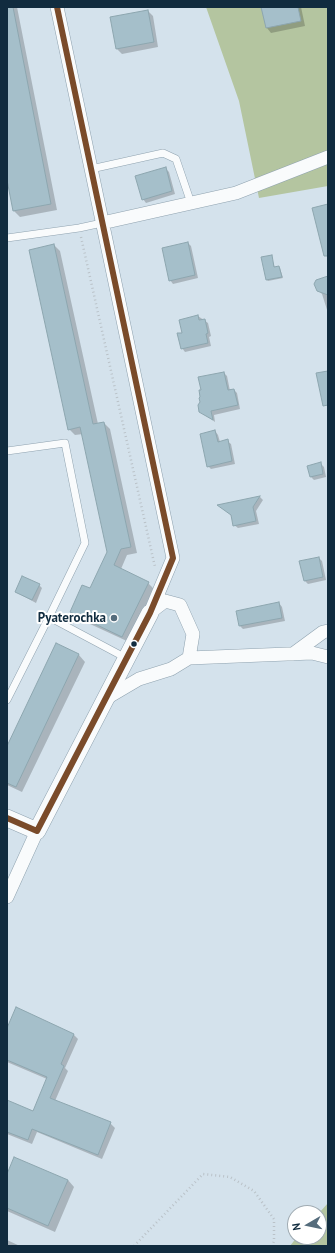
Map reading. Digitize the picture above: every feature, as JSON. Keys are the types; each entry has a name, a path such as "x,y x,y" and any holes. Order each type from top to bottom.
{"street":[{"path":"9,894 36,831 150,613 173,558 57,7"},
{"path":"102,223 236,193 328,157"},
{"path":"150,613 165,601 180,605 194,634 189,658"},
{"path":"293,654 324,632 328,631"},
{"path":"105,699 138,679 171,669 189,658 312,653 328,657"},
{"path":"7,818 36,831"},
{"path":"7,876 9,894"}],"lane":[{"path":"91,169 163,153 176,159 191,203"},
{"path":"7,238 79,228 102,223"},
{"path":"7,451 65,443 85,543 7,700"},
{"path":"49,617 126,658"}],"path":[{"path":"79,228 160,589"},
{"path":"134,1246 203,1174 230,1177 254,1191 274,1219 274,1241 272,1246"}],"green space":[{"path":"206,7 328,7 328,186 259,198 239,101"},
{"path":"328,1203 328,1246 290,1246 327,1245 326,1205"}],"building":[{"path":"7,7 13,7 51,204 13,211 7,180"},
{"path":"261,7 298,7 301,21 266,28"},
{"path":"148,10 154,42 116,49 110,17"},
{"path":"166,167 172,191 142,200 135,176"},
{"path":"328,204 328,256 324,256 312,208"},
{"path":"188,242 195,275 169,281 162,248"},
{"path":"54,244 93,424 104,422 131,547 121,549 114,565 149,582 122,637 70,612 82,585 90,588 107,552 80,427 68,430 29,250"},
{"path":"272,255 274,267 279,266 282,277 266,280 261,257"},
{"path":"328,276 328,295 317,291 314,284 316,280"},
{"path":"198,315 199,320 205,319 208,333 206,334 208,343 181,349 177,333 182,333 179,320"},
{"path":"328,371 328,405 323,406 316,373"},
{"path":"224,372 228,390 234,389 238,405 211,411 213,420 199,412 199,390 201,390 198,377"},
{"path":"215,430 218,442 228,439 232,461 207,467 200,434"},
{"path":"321,462 323,474 310,477 307,466"},
{"path":"260,496 253,507 256,521 233,526 231,515 217,505"},
{"path":"319,557 323,577 304,581 299,561"},
{"path":"22,576 40,584 32,600 15,592"},
{"path":"279,602 282,618 239,626 236,611"},
{"path":"56,643 79,654 16,787 7,783 7,746"},
{"path":"16,1007 74,1034 61,1064 64,1066 50,1098 111,1122 98,1155 32,1129 28,1140 7,1132 7,1100 33,1111 47,1077 7,1060 7,1028"},
{"path":"14,1157 68,1180 48,1226 7,1208 7,1174"}],"transit line":[{"path":"7,818 37,831 150,613 173,558 57,7"}],"place":[{"name":"Pyaterochka","path":"114,618"}]}
